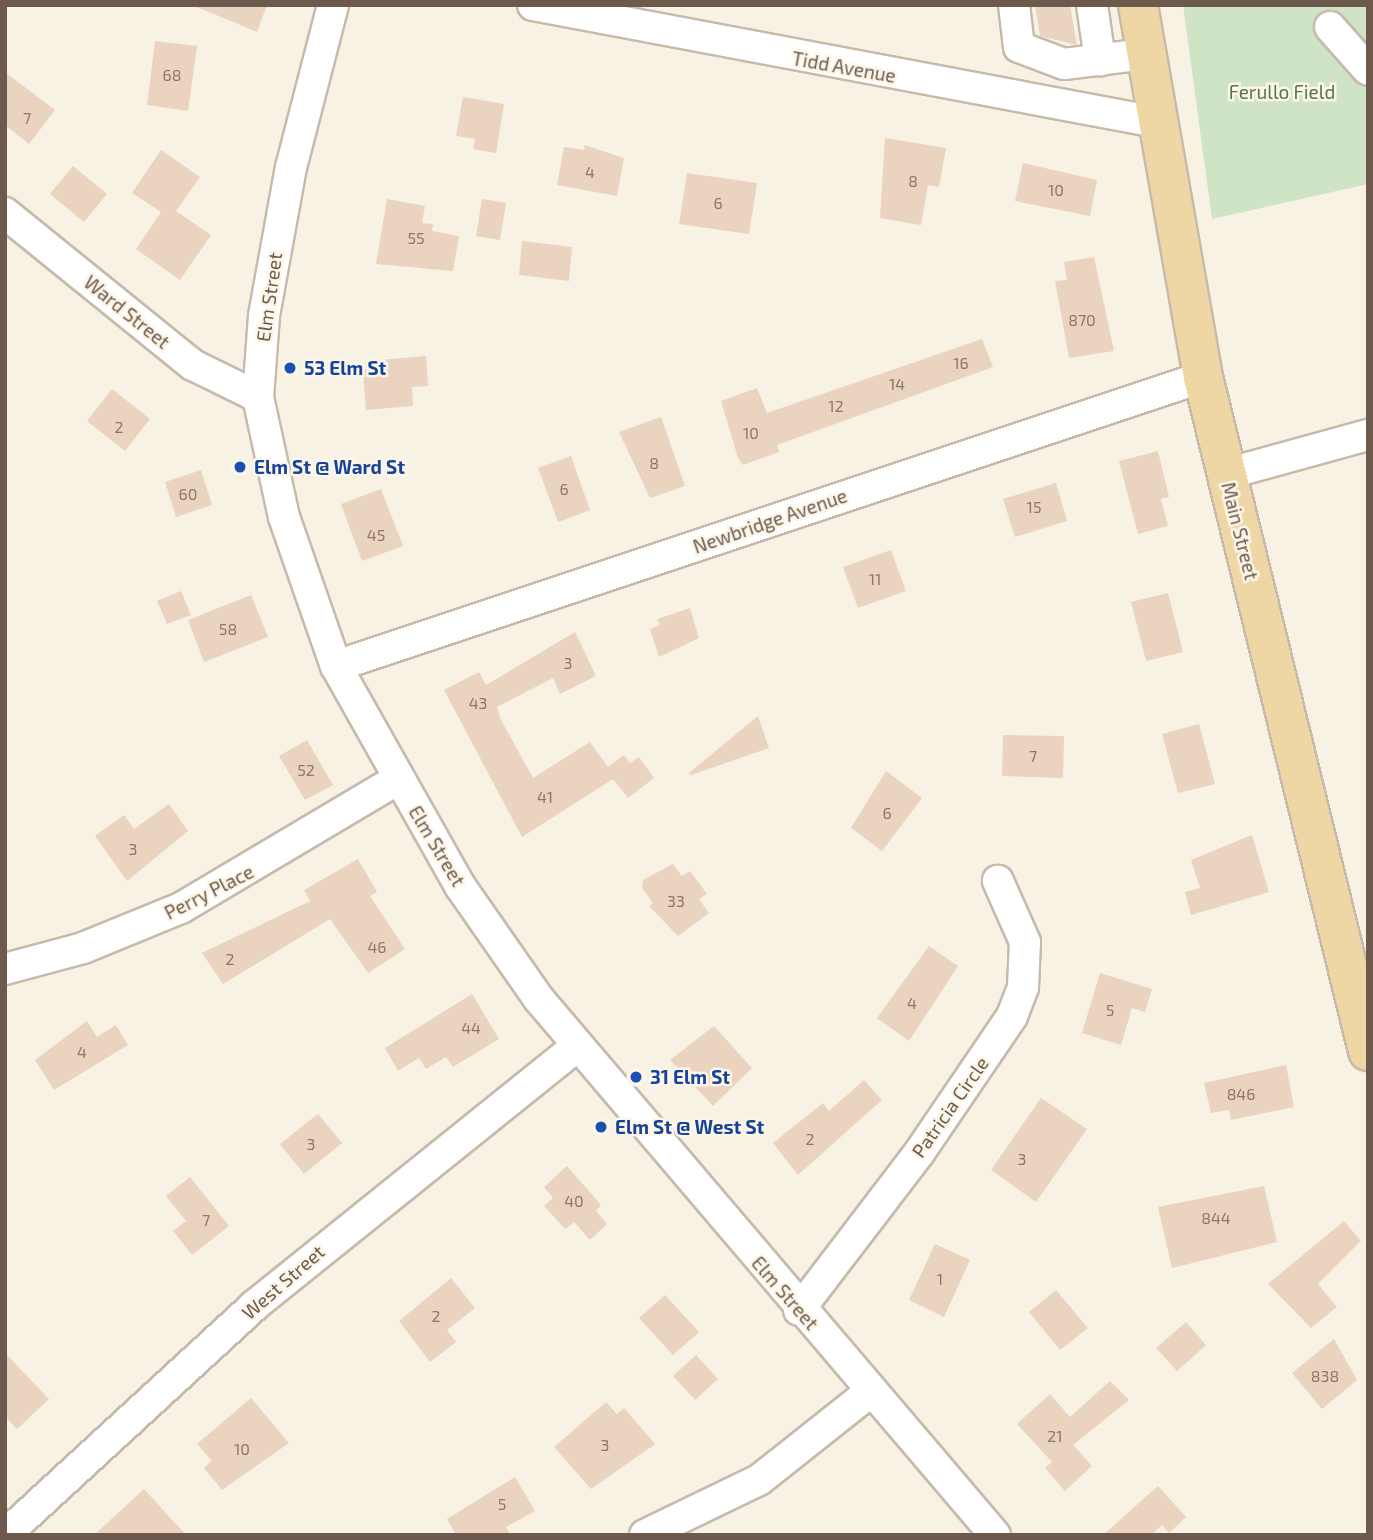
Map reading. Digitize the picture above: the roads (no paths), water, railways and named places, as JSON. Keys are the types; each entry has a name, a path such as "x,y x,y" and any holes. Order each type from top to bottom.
{"main road":[{"name":"Main Street","path":"1138,5 1156,122 1203,377 1368,1051"}],"street":[{"name":"Elm Street","path":"333,5 291,167 264,316 258,397 284,517 336,666 397,780 501,947 576,1047 799,1310 995,1535"},
{"name":"Tidd Avenue","path":"533,5 1156,122"},
{"path":"1014,5 1019,47 1064,64 1145,54"},
{"path":"1092,5 1100,60"},
{"path":"1330,27 1368,70"},
{"name":"Ward Street","path":"5,213 193,365 258,397"},
{"name":"Newbridge Avenue","path":"336,666 1203,377"},
{"path":"1226,474 1368,435"},
{"name":"Perry Place","path":"5,969 83,948 181,908 397,780"},
{"name":"Patricia Circle","path":"799,1310 919,1153 1012,1016 1023,987 1025,942 998,881"},
{"name":"West Street","path":"5,1535 255,1305 576,1047"},
{"path":"645,1535 759,1480 870,1392"}],"place":[{"name":"53 Elm St","path":"290,368"},
{"name":"Elm St @ Ward St","path":"240,467"},
{"name":"31 Elm St","path":"636,1077"},
{"name":"Elm St @ West St","path":"601,1127"}],"park label":[{"name":"Ferullo Field","path":"1282,92"}]}
